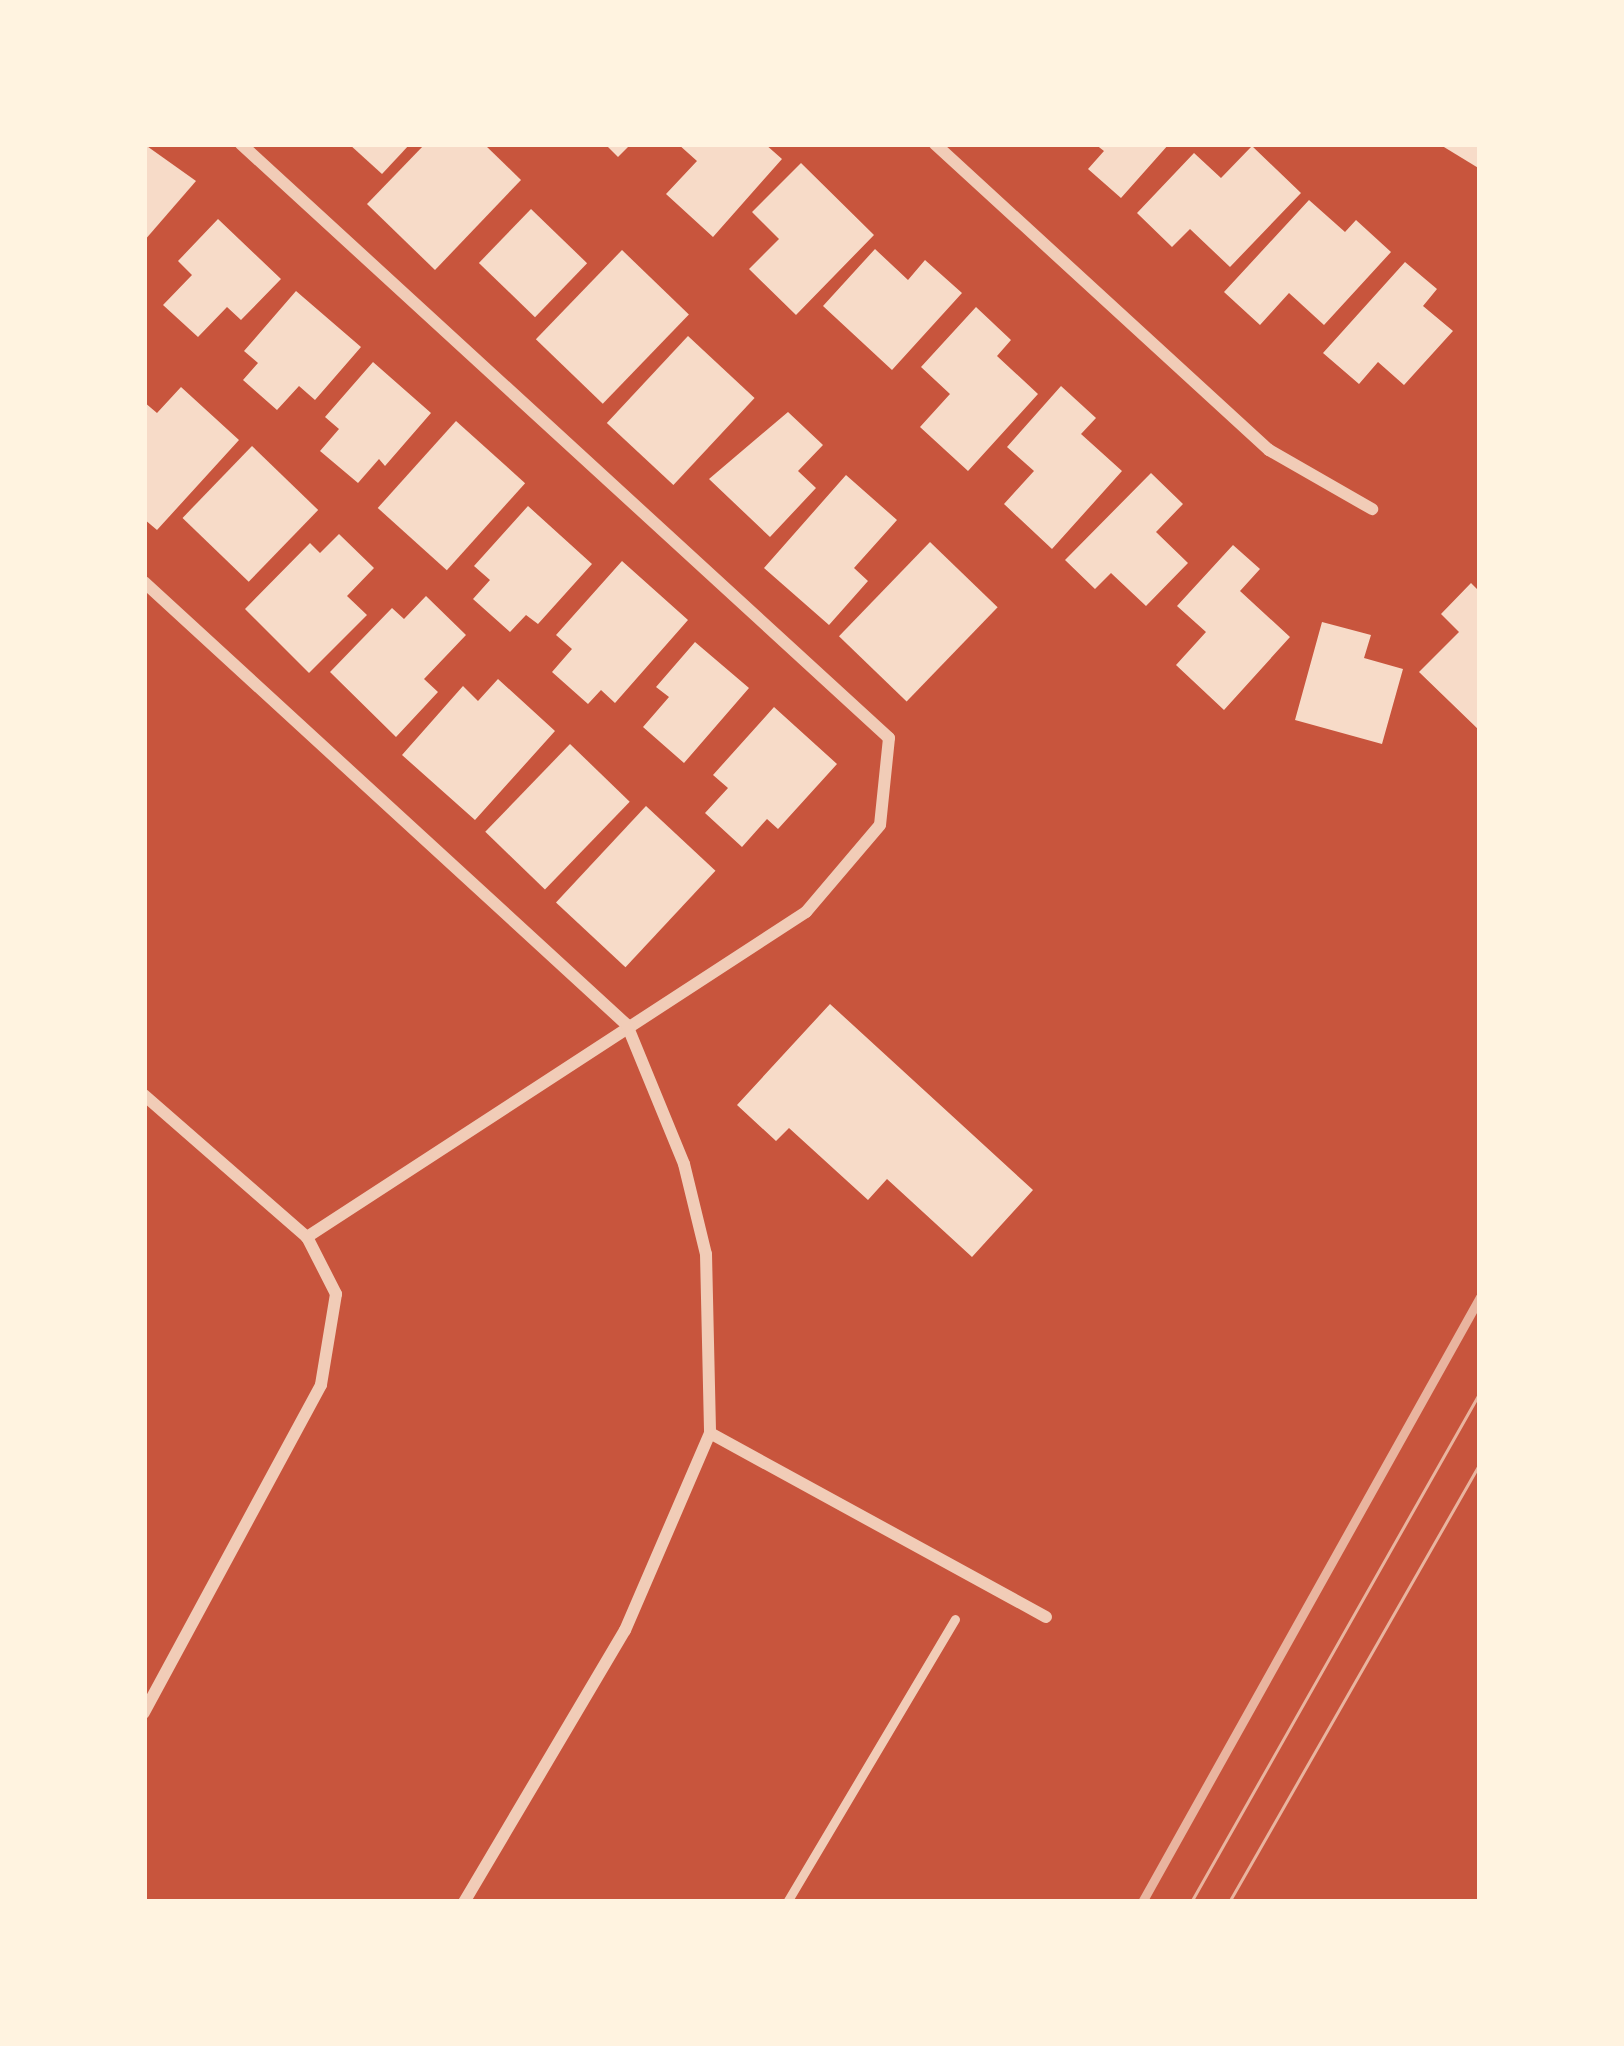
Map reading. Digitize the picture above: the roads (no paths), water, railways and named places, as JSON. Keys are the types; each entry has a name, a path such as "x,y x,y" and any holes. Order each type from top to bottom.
{"street":[{"path":"241,144 889,739 880,825 806,912 695,990 627,1025 307,1237"},
{"path":"936,145 1270,451 1372,509"},
{"path":"144,582 627,1025 684,1164 706,1254 710,1432 625,1630 464,1902"},
{"path":"144,1095 307,1237 336,1294 321,1385 144,1713"},
{"path":"710,1432 1046,1617"}],"lane":[{"path":"787,1902 955,1619"}],"tram line":[{"path":"1191,1902 1480,1392"},
{"path":"1229,1902 1480,1463"}],"railway":[{"path":"1142,1902 1480,1297"}]}
